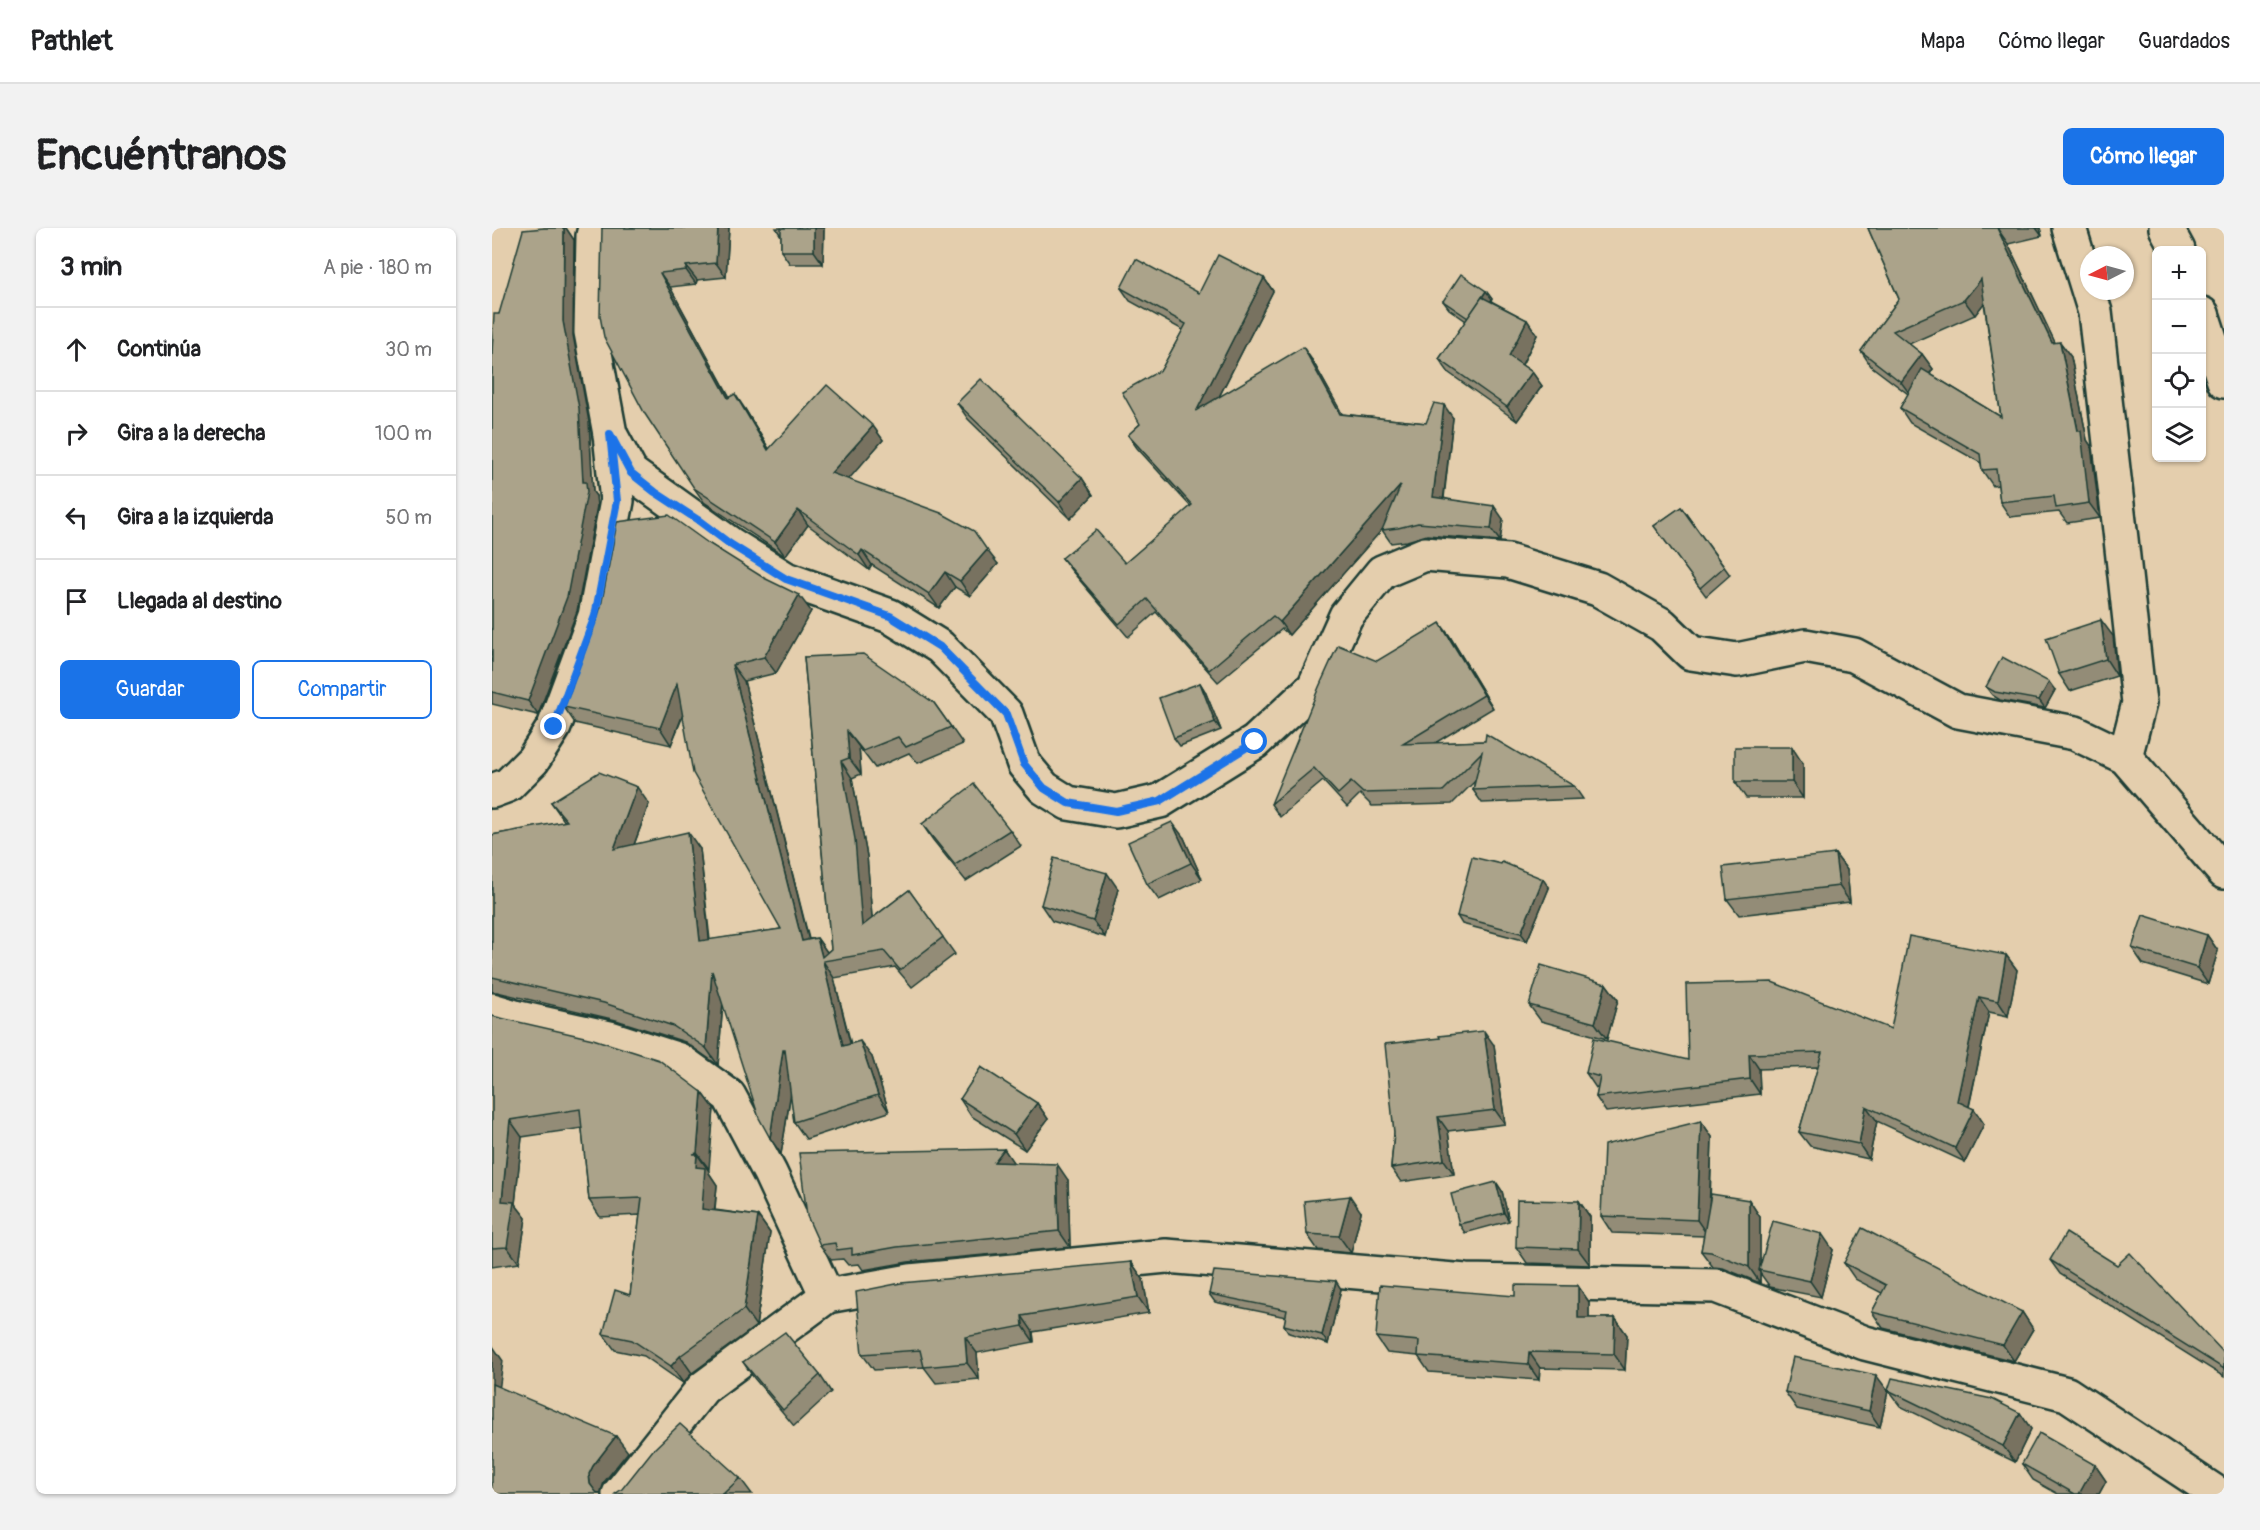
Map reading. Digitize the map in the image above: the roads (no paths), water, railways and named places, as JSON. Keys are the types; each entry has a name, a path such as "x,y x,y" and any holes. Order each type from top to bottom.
{"street":[{"path":"492,790 508,785 533,760 554,727 595,616 617,501 610,434 591,332 595,228"},
{"path":"2069,228 2095,312 2139,703 2125,757"},
{"path":"2166,228 2176,246"},
{"path":"2206,326 2224,381"},
{"path":"610,434 631,473 730,544 786,579 890,616 940,647 1006,714 1024,764 1044,788 1068,803 1116,811 1160,801 1255,742 1314,687 1346,616 1382,572 1425,554 1508,561 1598,589 1662,625 1691,653 1737,660 1805,646 1854,655 1958,711 2075,733 2125,757 2224,872"},
{"path":"492,1010 610,1038 679,1060 729,1096 770,1173 827,1296"},
{"path":"619,1494 703,1388 827,1296 910,1281 1166,1257 1466,1281 1716,1286 1865,1343 2067,1394 2218,1494"}]}
